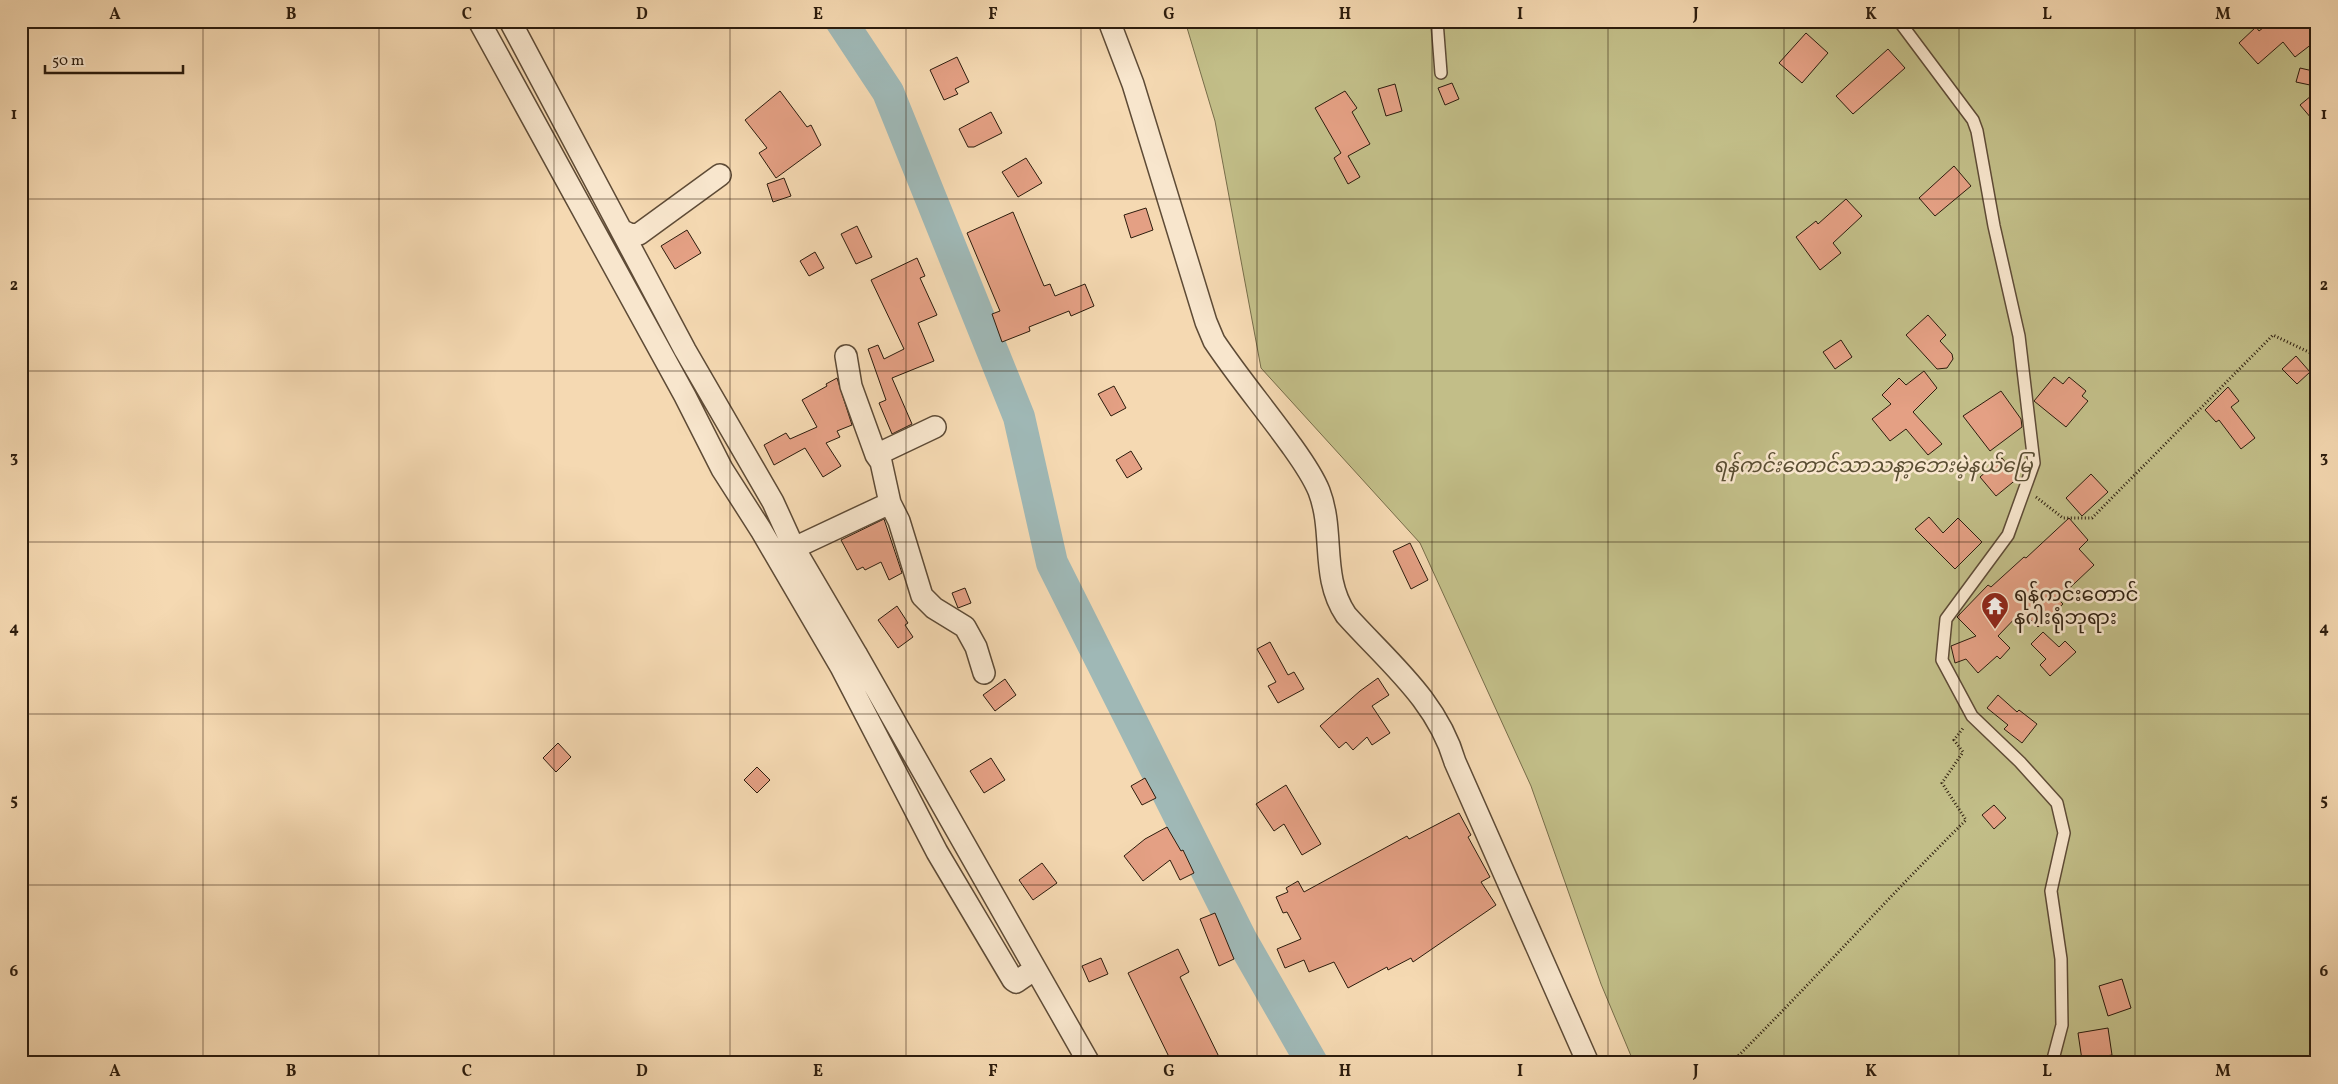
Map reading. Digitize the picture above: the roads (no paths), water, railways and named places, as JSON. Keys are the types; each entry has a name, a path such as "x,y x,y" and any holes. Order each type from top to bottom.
{"street":[{"path":"479,21 685,396 722,469 794,548 849,661"},
{"path":"510,21 685,350 770,523 1028,974 1088,1063"},
{"path":"1109,21 1133,84 1206,322 1214,341 1301,459 1319,490 1327,523 1329,569 1336,601 1346,615 1424,700 1443,728 1455,762 1588,1063"},
{"path":"620,230 631,235 638,234 720,175"},
{"path":"846,356 851,386 876,455 881,462 890,503 899,521 922,596 927,603 964,627 969,633 984,673"},
{"path":"876,455 934,427"},
{"path":"794,548 890,503"}],"lane":[{"path":"1437,21 1441,73"},
{"path":"1899,21 1964,106 1977,131 1994,226 2019,336 2034,462 2008,535 1946,619 1942,660 1972,716 2020,762 2057,803 2064,833 2051,891 2061,959 2062,1025 2052,1063"}],"waterway":[{"path":"841,21 888,92 1019,417 1052,563 1241,939 1312,1063"}],"place":[{"name":"ရန်ကင်းတောင် နဂါးရုံဘုရား","path":"1995,630"}],"park label":[{"name":"ရန်ကင်းတောင်သာသနာ့ဘေးမဲ့နယ်မြေ","path":"1873,465"}]}
